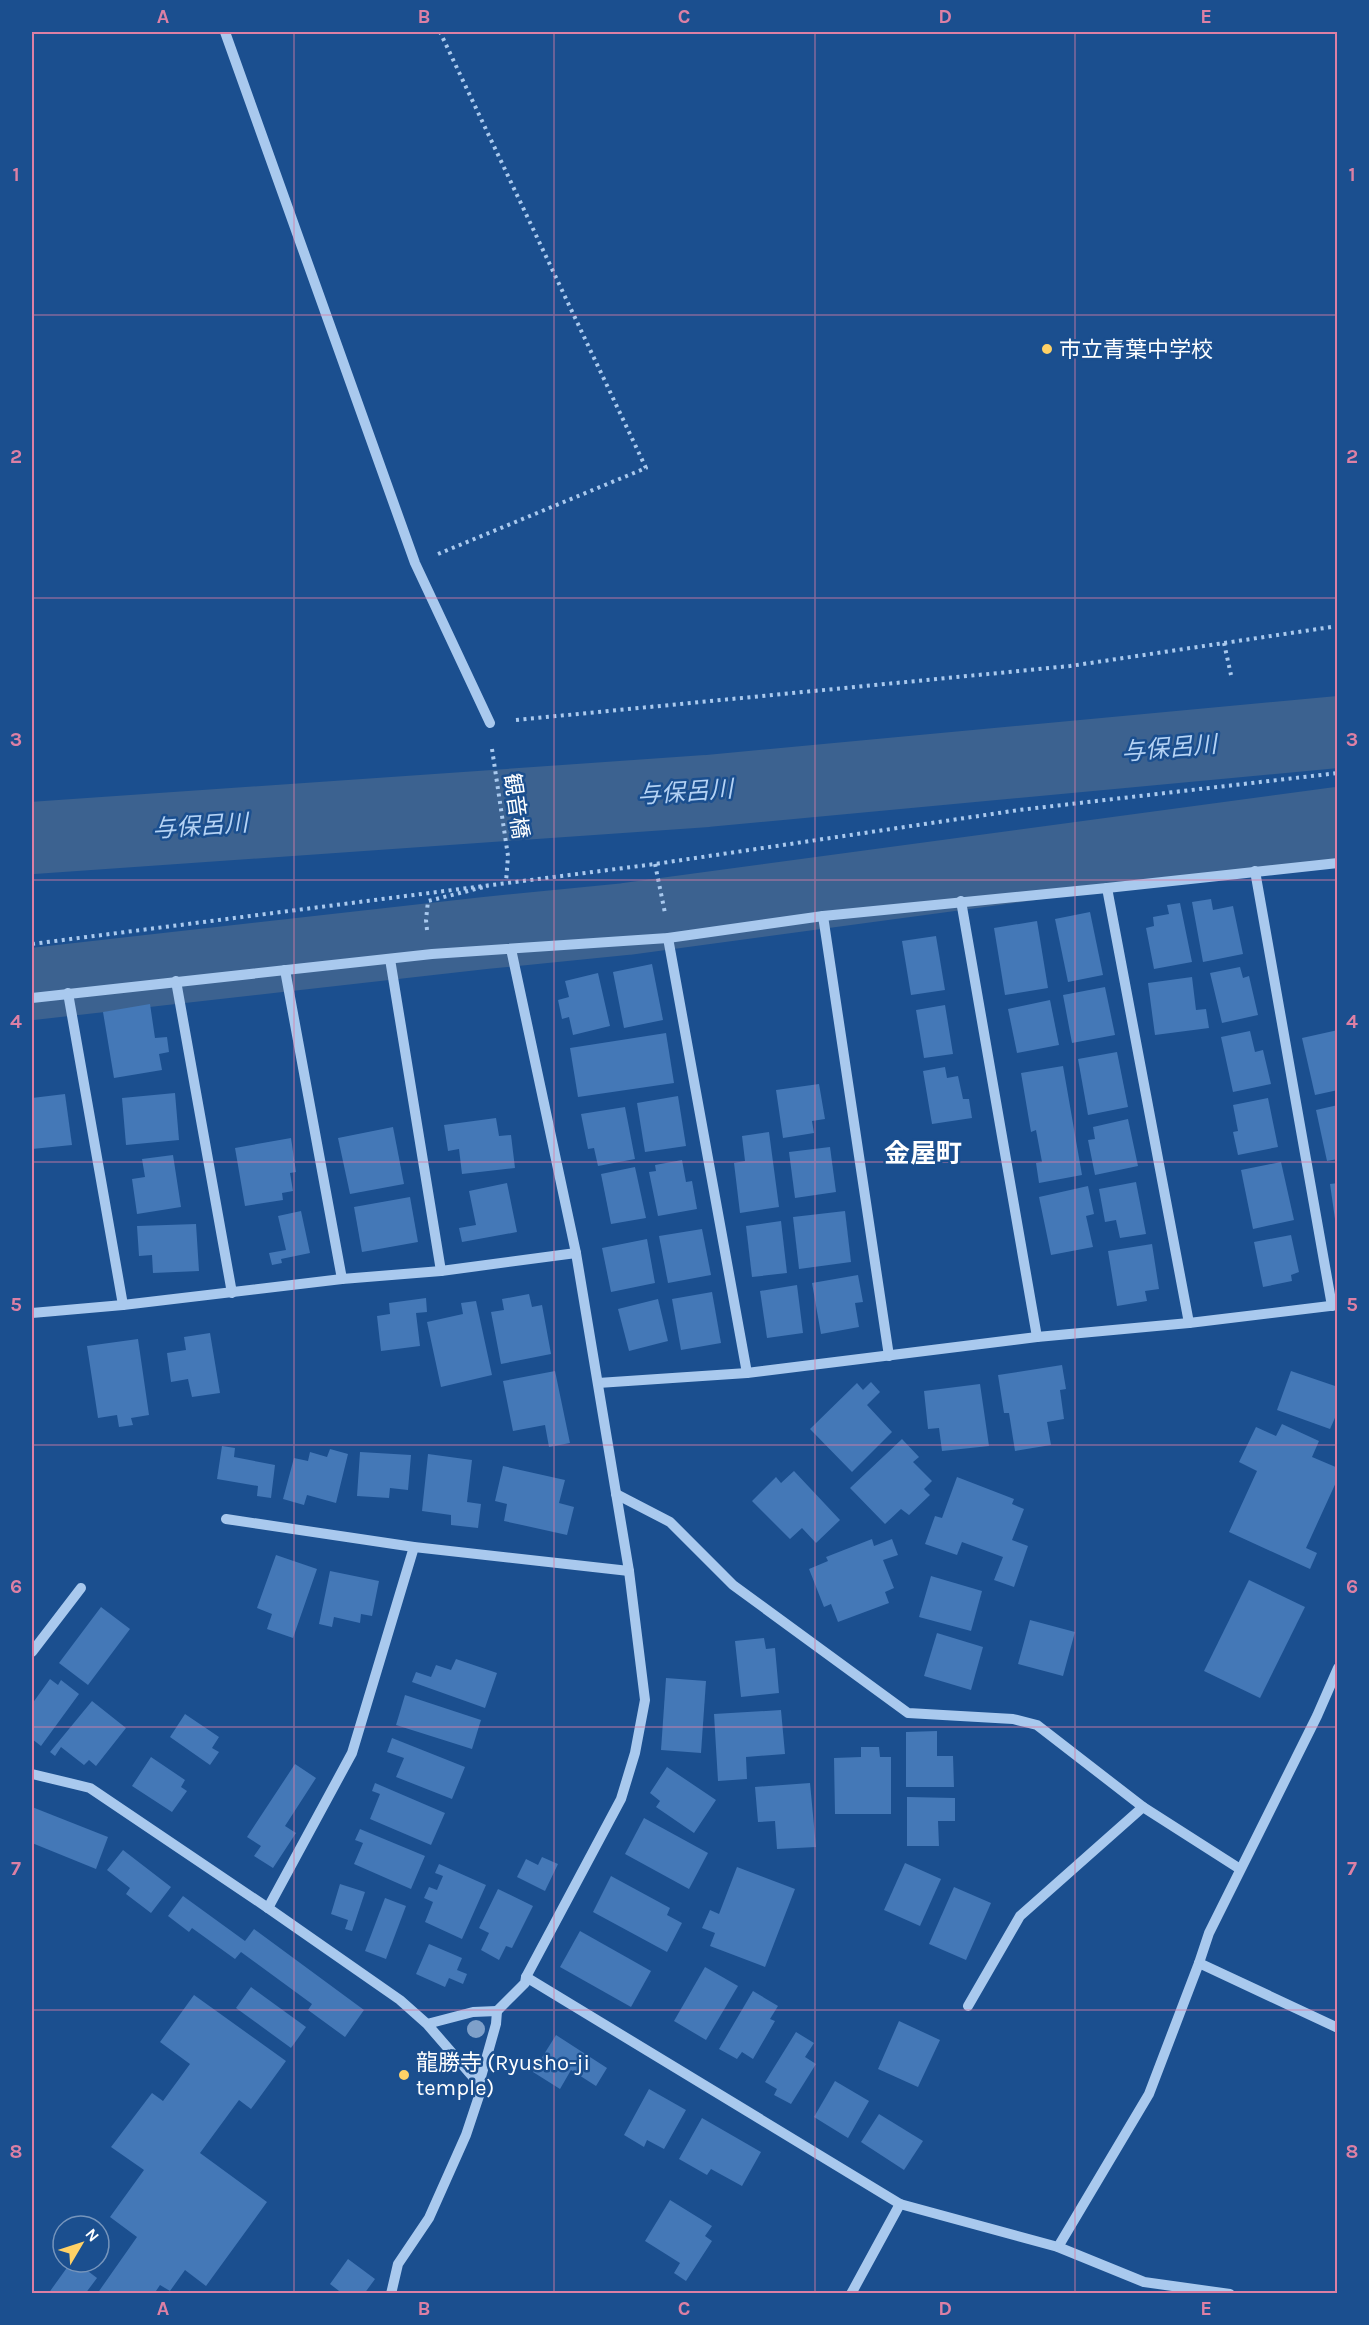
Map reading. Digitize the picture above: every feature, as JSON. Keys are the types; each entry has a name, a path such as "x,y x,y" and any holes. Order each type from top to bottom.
{"street":[{"path":"225,32 415,563 490,723"},
{"path":"32,998 432,954 668,938 823,916 1338,863"},
{"path":"598,1383 747,1373 1037,1337 1189,1323 1335,1305 1255,871"},
{"path":"1107,888 1189,1323"},
{"path":"961,901 1037,1337"},
{"path":"823,916 889,1356"},
{"path":"668,938 747,1373"},
{"path":"391,2294 398,2264 429,2218 466,2134 479,2096 479,2084 496,2024 497,2011 525,1983 526,1977 621,1799 635,1753 645,1700 629,1570 576,1253 511,949"},
{"path":"390,959 441,1271"},
{"path":"285,970 342,1279"},
{"path":"176,981 232,1293"},
{"path":"68,993 123,1305"},
{"path":"32,1313 123,1305 342,1279 441,1271 576,1253"},
{"path":"616,1494 670,1522 733,1585 908,1713 1013,1719 1037,1725 1143,1807 1240,1869"},
{"path":"226,1519 414,1547 629,1570"},
{"path":"268,1908 352,1753 414,1547"},
{"path":"32,1652 81,1588"},
{"path":"1058,2247 1149,2094 1200,1963 1209,1932 1317,1716 1338,1668"},
{"path":"32,1774 90,1788 268,1908 400,2000 427,2024 479,2084"},
{"path":"968,2006 1020,1916 1143,1807"},
{"path":"1200,1963 1338,2028"},
{"path":"526,1977 900,2204 1058,2247 1144,2282 1230,2294"},
{"path":"427,2024 473,2012 497,2011"},
{"path":"851,2294 900,2204"}],"path":[{"path":"415,563 646,468 440,32"},
{"path":"490,723 1070,666 1338,626"},
{"path":"1224,643 1231,675"},
{"name":"観音橋","path":"494,761 508,856 506,882"},
{"path":"32,944 655,864 1019,810 1338,773"},
{"path":"655,864 667,924"},
{"path":"426,920 428,902 506,882"}],"building":[{"path":"1211,899 1213,910 1233,906 1243,954 1203,962 1192,902"},
{"path":"1180,903 1192,962 1154,969 1146,928 1154,926 1153,917 1169,914 1167,905"},
{"path":"1090,912 1103,975 1068,982 1055,919"},
{"path":"1037,921 1048,988 1005,995 994,928"},
{"path":"936,936 945,990 911,995 902,941"},
{"path":"652,964 663,1020 624,1028 613,972"},
{"path":"1240,967 1243,978 1249,976 1258,1015 1222,1023 1210,973"},
{"path":"598,973 610,1026 573,1035 569,1017 562,1019 558,1000 569,997 565,981"},
{"path":"1192,977 1196,1010 1206,1009 1209,1028 1155,1035 1148,983"},
{"path":"1105,987 1115,1035 1072,1043 1063,995"},
{"path":"1050,1000 1059,1045 1017,1053 1008,1009"},
{"path":"150,1004 155,1038 167,1037 169,1052 159,1054 162,1070 114,1078 103,1012"},
{"path":"945,1005 953,1054 924,1058 916,1010"},
{"path":"1338,1030 1338,1090 1315,1095 1302,1038"},
{"path":"1250,1031 1255,1052 1263,1050 1271,1084 1233,1092 1221,1037"},
{"path":"666,1033 674,1083 578,1097 570,1048"},
{"path":"1117,1052 1128,1107 1088,1115 1078,1059"},
{"path":"1063,1066 1082,1175 1039,1183 1036,1163 1042,1162 1036,1130 1031,1132 1021,1073"},
{"path":"945,1067 947,1078 958,1076 963,1099 969,1099 972,1118 932,1124 923,1071"},
{"path":"819,1084 825,1119 812,1121 814,1133 783,1138 776,1090"},
{"path":"175,1093 179,1140 126,1145 122,1098"},
{"path":"65,1094 72,1145 32,1149 32,1098"},
{"path":"678,1096 686,1146 645,1152 637,1103"},
{"path":"1268,1098 1278,1147 1238,1155 1233,1132 1238,1131 1233,1105"},
{"path":"1338,1105 1338,1159 1327,1161 1316,1110"},
{"path":"625,1107 635,1159 598,1166 594,1148 588,1149 581,1114"},
{"path":"496,1118 499,1136 511,1135 515,1168 462,1174 459,1149 448,1151 444,1125"},
{"path":"1128,1119 1138,1166 1095,1175 1088,1140 1095,1139 1093,1127"},
{"path":"393,1127 404,1184 350,1194 338,1138"},
{"path":"769,1132 779,1207 740,1213 734,1163 745,1161 742,1136"},
{"path":"291,1138 296,1172 290,1173 293,1191 282,1193 283,1200 245,1206 235,1148"},
{"path":"830,1147 836,1192 795,1198 789,1152"},
{"path":"173,1155 181,1207 137,1214 132,1179 145,1177 142,1159"},
{"path":"682,1160 686,1182 692,1181 697,1209 658,1216 649,1172 656,1171 655,1165"},
{"path":"1281,1162 1294,1220 1253,1229 1241,1170"},
{"path":"635,1167 646,1218 611,1224 601,1174"},
{"path":"1136,1182 1146,1234 1120,1238 1116,1220 1105,1222 1099,1189"},
{"path":"507,1183 517,1232 462,1242 459,1228 476,1225 469,1191"},
{"path":"1338,1183 1338,1219 1335,1219 1330,1184"},
{"path":"1088,1186 1094,1214 1086,1216 1093,1247 1051,1255 1039,1197"},
{"path":"410,1197 418,1242 362,1252 354,1207"},
{"path":"301,1211 310,1253 281,1259 282,1263 272,1265 269,1253 286,1250 278,1216"},
{"path":"845,1211 851,1262 799,1269 793,1217"},
{"path":"781,1221 787,1273 752,1277 746,1226"},
{"path":"196,1224 199,1271 153,1273 152,1255 139,1256 137,1226"},
{"path":"702,1229 711,1275 668,1283 659,1236"},
{"path":"1291,1235 1299,1272 1291,1275 1292,1281 1263,1287 1254,1242"},
{"path":"647,1239 655,1283 611,1292 602,1248"},
{"path":"1152,1244 1159,1289 1145,1291 1147,1301 1117,1306 1108,1251"},
{"path":"858,1275 863,1302 855,1303 859,1327 821,1334 812,1283"},
{"path":"797,1285 803,1333 767,1338 760,1291"},
{"path":"712,1292 721,1343 681,1350 672,1299"},
{"path":"529,1294 532,1307 542,1305 551,1354 501,1364 491,1312 504,1310 502,1299"},
{"path":"426,1298 427,1312 416,1313 420,1346 381,1351 377,1316 390,1314 389,1303"},
{"path":"658,1299 668,1341 629,1351 618,1309"},
{"path":"476,1301 492,1375 441,1387 427,1322 463,1314 461,1303"},
{"path":"210,1333 220,1393 192,1397 188,1379 171,1382 167,1353 186,1350 184,1337"},
{"path":"138,1339 149,1415 131,1418 133,1425 119,1427 117,1415 98,1418 87,1346"},
{"path":"1062,1365 1066,1389 1060,1390 1064,1419 1047,1422 1051,1445 1015,1451 1009,1413 1004,1413 998,1375"},
{"path":"555,1371 570,1443 549,1447 545,1425 513,1431 503,1381"},
{"path":"1291,1371 1338,1387 1338,1411 1330,1429 1277,1410"},
{"path":"871,1382 880,1392 867,1405 892,1432 852,1472 810,1429 857,1383 863,1390"},
{"path":"980,1384 989,1446 942,1451 939,1428 928,1429 924,1391"},
{"path":"1282,1424 1319,1441 1312,1457 1338,1468 1338,1478 1306,1548 1317,1553 1310,1569 1229,1532 1257,1471 1239,1462 1256,1427 1276,1436"},
{"path":"902,1439 919,1457 913,1462 932,1481 924,1489 930,1495 909,1515 901,1509 885,1524 850,1488"},
{"path":"222,1446 235,1448 234,1457 275,1465 271,1498 257,1496 258,1486 217,1479"},
{"path":"330,1449 348,1454 336,1503 307,1495 304,1505 283,1499 294,1458 308,1461 310,1452 327,1457"},
{"path":"360,1452 411,1455 408,1490 390,1488 389,1498 357,1496"},
{"path":"428,1454 472,1460 467,1502 481,1504 478,1528 451,1525 451,1515 422,1511"},
{"path":"503,1466 565,1480 559,1503 574,1507 567,1535 504,1521 507,1504 495,1501"},
{"path":"794,1471 840,1520 816,1543 802,1528 790,1539 752,1501 776,1477 781,1483"},
{"path":"957,1477 1014,1499 1012,1504 1024,1509 1012,1540 1028,1546 1014,1587 994,1580 1003,1557 962,1542 957,1555 925,1544 935,1516 942,1518"},
{"path":"872,1539 874,1546 892,1539 898,1555 883,1560 894,1588 885,1592 889,1603 838,1622 831,1604 824,1607 809,1569 828,1561 826,1557"},
{"path":"276,1555 317,1569 293,1638 267,1629 272,1614 257,1608"},
{"path":"330,1571 379,1581 372,1616 361,1614 360,1623 334,1617 332,1627 319,1624"},
{"path":"931,1576 982,1591 971,1631 919,1617"},
{"path":"1249,1580 1305,1607 1260,1698 1204,1671"},
{"path":"101,1607 130,1629 88,1685 59,1663"},
{"path":"1030,1620 1075,1632 1063,1676 1018,1664"},
{"path":"937,1633 983,1647 971,1690 924,1676"},
{"path":"764,1638 766,1649 775,1648 779,1693 741,1697 735,1641"},
{"path":"456,1659 497,1673 485,1708 412,1682 416,1672 431,1677 436,1665 451,1670"},
{"path":"666,1678 706,1681 701,1753 661,1750"},
{"path":"50,1679 58,1685 61,1680 79,1694 41,1746 32,1739 32,1704"},
{"path":"405,1695 481,1720 472,1749 396,1725"},
{"path":"92,1701 126,1728 96,1766 89,1760 84,1765 61,1747 55,1756 50,1752"},
{"path":"781,1710 785,1754 746,1757 747,1779 718,1781 714,1714"},
{"path":"185,1714 219,1737 212,1748 219,1752 210,1765 170,1737"},
{"path":"937,1731 937,1756 953,1756 954,1787 906,1787 906,1732"},
{"path":"392,1738 465,1767 452,1799 396,1777 404,1758 387,1752"},
{"path":"861,1747 879,1747 880,1757 891,1757 891,1814 835,1814 834,1758 861,1757"},
{"path":"151,1757 185,1780 181,1787 187,1791 172,1812 132,1786"},
{"path":"295,1764 316,1778 285,1826 296,1833 273,1868 254,1856 261,1846 247,1837"},
{"path":"667,1767 716,1800 694,1833 656,1807 660,1801 650,1793"},
{"path":"375,1783 445,1813 431,1845 370,1819 380,1794 372,1791"},
{"path":"810,1783 816,1847 777,1849 775,1821 758,1822 755,1787"},
{"path":"907,1797 955,1798 955,1821 938,1821 939,1846 907,1846"},
{"path":"32,1807 108,1837 96,1869 32,1843"},
{"path":"644,1818 708,1853 689,1889 625,1854"},
{"path":"360,1829 425,1856 411,1889 354,1864 363,1843 355,1840"},
{"path":"123,1850 171,1887 151,1913 126,1894 130,1888 107,1870"},
{"path":"542,1857 558,1864 545,1891 517,1877 526,1859 538,1865"},
{"path":"905,1863 941,1879 920,1926 884,1910"},
{"path":"439,1864 486,1885 462,1939 425,1922 433,1902 424,1898 429,1887 437,1890 443,1876 435,1873"},
{"path":"737,1867 795,1889 765,1967 710,1946 715,1933 702,1928 710,1910 719,1914"},
{"path":"611,1876 670,1908 667,1915 682,1923 667,1952 593,1912"},
{"path":"340,1884 365,1892 352,1931 345,1929 348,1920 331,1914"},
{"path":"954,1887 991,1903 966,1960 929,1944"},
{"path":"498,1889 533,1906 512,1948 506,1946 499,1960 481,1950 489,1933 479,1928"},
{"path":"183,1896 245,1941 254,1929 364,2010 345,2037 308,2010 312,2004 241,1952 235,1959 192,1928 189,1932 168,1916"},
{"path":"385,1898 406,1906 386,1959 365,1951"},
{"path":"580,1931 651,1971 631,2007 560,1967"},
{"path":"429,1944 462,1958 457,1970 467,1974 463,1984 449,1978 445,1987 416,1974"},
{"path":"705,1967 738,1986 706,2040 674,2021"},
{"path":"251,1987 306,2027 291,2048 236,2008"},
{"path":"753,1991 778,2006 770,2019 775,2021 753,2059 742,2052 737,2059 719,2049"},
{"path":"194,1995 286,2061 251,2109 239,2100 200,2153 267,2202 206,2286 185,2270 170,2291 160,2285 154,2294 97,2294 137,2237 111,2216 144,2170 111,2147 152,2093 163,2101 190,2064 160,2042"},
{"path":"899,2021 940,2040 918,2087 878,2069"},
{"path":"796,2032 814,2043 805,2057 816,2064 791,2104 774,2095 777,2089 765,2082"},
{"path":"556,2035 607,2068 596,2086 571,2070 560,2089 533,2072"},
{"path":"835,2081 869,2101 848,2138 814,2117"},
{"path":"649,2089 686,2110 664,2149 647,2140 644,2147 624,2135"},
{"path":"879,2114 923,2141 904,2170 861,2142"},
{"path":"702,2118 761,2152 742,2186 711,2169 707,2175 679,2159"},
{"path":"670,2200 712,2226 705,2236 712,2241 686,2281 674,2273 680,2263 645,2241"},
{"path":"348,2259 375,2279 364,2294 343,2294 330,2284"},
{"path":"62,2274 92,2274 97,2278 85,2294 48,2294"}],"waterway":[{"name":"与保呂川","path":"32,838 707,791 1338,732"},
{"path":"32,984 626,919 1338,823"}],"place":[{"name":"市立青葉中学校","path":"1047,349"},
{"name":"龍勝寺 (Ryusho-ji temple)","path":"404,2075"}],"district":[{"name":"金屋町","path":"923,1153"}]}
